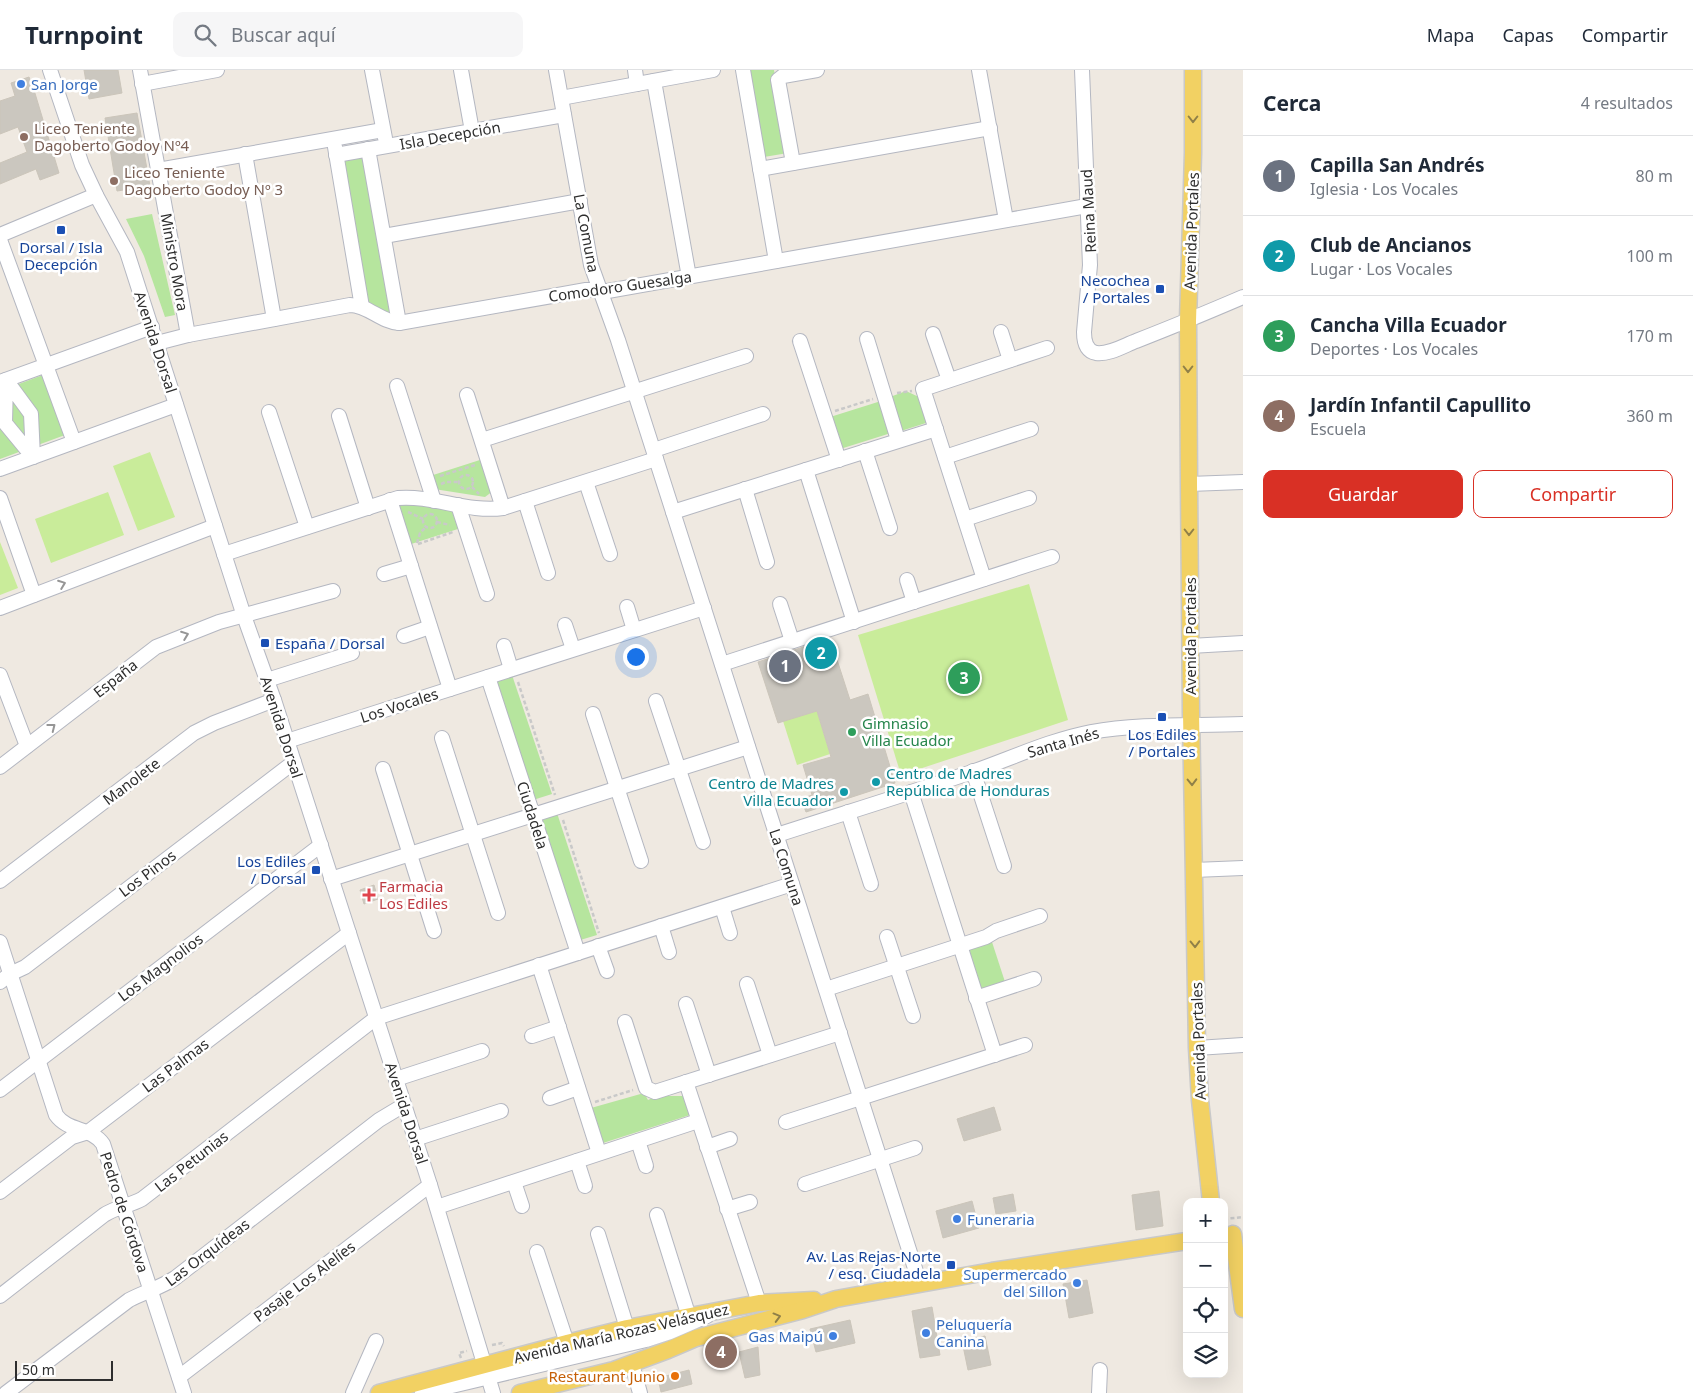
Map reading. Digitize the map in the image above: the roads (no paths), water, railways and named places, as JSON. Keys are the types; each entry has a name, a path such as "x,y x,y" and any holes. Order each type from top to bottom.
{"main road":[{"name":"Avenida Portales","path":"1193,70 1193,153 1188,321 1191,726 1197,1048 1200,1100 1211,1198"},
{"path":"1233,1234 1243,1309"},
{"name":"Avenida María Rozas Velásquez","path":"379,1393 490,1380 567,1343 627,1328 759,1303 836,1299 1183,1241"},
{"name":"Avenida María Rozas Velásquez","path":"520,1393 696,1338 803,1310 836,1299"}],"street":[{"name":"Avenida Dorsal","path":"50,70 79,157 96,195 127,252 244,616 274,700 321,845 430,1184 490,1380"},
{"path":"141,77 217,70"},
{"path":"372,70 386,146"},
{"path":"461,70 472,131"},
{"name":"La Comuna","path":"556,70 591,265 602,292 635,392 920,1284"},
{"path":"634,70 637,84"},
{"path":"561,98 713,70"},
{"path":"743,70 776,261"},
{"path":"794,163 779,78 794,72 817,70"},
{"path":"979,70 1006,220"},
{"name":"Reina Maud","path":"1082,70 1090,265 1084,340 1090,350 1096,353 1111,350 1188,321"},
{"name":"Ministro Mora","path":"141,77 188,335"},
{"path":"654,81 689,277"},
{"name":"Isla Decepción","path":"336,155 564,115"},
{"path":"760,169 990,128"},
{"name":"Isla Decepción","path":"158,170 383,130"},
{"path":"333,138 362,307"},
{"path":"157,343 188,335 346,305 362,307 389,321 399,323 368,149"},
{"path":"245,154 274,319"},
{"path":"0,235 96,195"},
{"path":"384,236 580,200"},
{"name":"Comodoro Guesalga","path":"399,323 586,290 602,292 1087,206"},
{"path":"0,240 74,442"},
{"path":"1188,321 1243,297"},
{"path":"3,381 152,327"},
{"path":"1000,332 1010,360"},
{"path":"933,334 949,380"},
{"path":"867,339 898,440"},
{"path":"800,341 839,460"},
{"path":"984,579 923,389 1047,348"},
{"path":"482,440 746,356"},
{"path":"3,381 5,423 33,457"},
{"path":"3,381 31,414 33,457"},
{"path":"397,386 431,490 458,505 489,509 503,508 586,482 762,414"},
{"path":"467,394 503,508"},
{"path":"0,469 176,405"},
{"path":"269,412 307,527"},
{"path":"339,416 368,508"},
{"path":"673,512 936,429"},
{"path":"945,458 1031,429"},
{"path":"865,451 890,528"},
{"path":"806,470 854,622"},
{"path":"586,482 610,554"},
{"path":"1189,484 1243,482"},
{"path":"745,489 767,562"},
{"path":"224,554 390,500 412,498 431,490"},
{"path":"0,498 34,595"},
{"path":"965,519 1029,498"},
{"path":"390,500 411,546 411,566 450,689"},
{"path":"525,501 548,573"},
{"path":"458,505 487,594"},
{"path":"0,608 215,526"},
{"path":"722,664 1052,557"},
{"path":"384,574 411,566"},
{"path":"907,580 914,602"},
{"name":"España","path":"0,767 156,647 219,622 333,591"},
{"path":"780,604 792,641"},
{"path":"628,607 634,630"},
{"name":"Los Vocales","path":"287,741 704,608"},
{"path":"565,625 573,650"},
{"path":"404,636 430,627"},
{"path":"1190,646 1243,643"},
{"path":"504,646 511,669"},
{"path":"267,680 352,653"},
{"path":"0,675 28,746"},
{"name":"Ciudadela","path":"488,676 578,953"},
{"name":"Manolete","path":"0,881 194,733 214,723 274,700"},
{"path":"656,701 703,842"},
{"path":"593,714 641,861"},
{"name":"Santa Inés","path":"777,834 911,792 1058,740 1092,732 1172,725 1243,724"},
{"path":"442,738 498,913"},
{"path":"331,879 748,747"},
{"name":"Los Pinos","path":"5,978 25,966 294,762"},
{"path":"383,769 434,931"},
{"path":"973,771 1004,866"},
{"path":"911,792 995,1055"},
{"path":"848,812 871,884"},
{"name":"Los Magnolios","path":"0,1090 321,845"},
{"path":"1194,870 1243,868"},
{"path":"376,1018 792,884"},
{"path":"722,907 730,933"},
{"path":"826,989 960,945 1040,916"},
{"path":"661,926 670,952"},
{"name":"Las Palmas","path":"0,1192 72,1137 88,1132 349,933"},
{"path":"887,937 913,1016"},
{"name":"Pedro de Córdova","path":"0,942 5,978 38,1060 54,1111 59,1120 69,1126 94,1134 103,1144 184,1393"},
{"path":"598,946 606,971"},
{"path":"539,966 599,1154"},
{"path":"976,998 1034,979"},
{"path":"747,984 770,1055"},
{"path":"686,1004 709,1075"},
{"name":"Las Petunias","path":"0,1296 104,1215 142,1199 376,1018"},
{"path":"624,1022 646,1088 655,1092 840,1033"},
{"path":"532,1036 559,1027"},
{"path":"786,1122 1025,1045"},
{"path":"1197,1048 1243,1045"},
{"path":"396,1079 482,1051"},
{"path":"686,1082 759,1303"},
{"path":"550,1098 578,1088"},
{"name":"Las Orquídeas","path":"6,1393 129,1300 175,1278 379,1120 404,1105"},
{"path":"415,1140 501,1111"},
{"path":"437,1207 698,1121"},
{"path":"707,1147 730,1139"},
{"path":"638,1141 646,1166"},
{"path":"805,1184 915,1148"},
{"path":"576,1161 585,1186"},
{"path":"514,1182 522,1206"},
{"name":"Pasaje Los Alelíes","path":"179,1376 430,1184"},
{"path":"727,1209 750,1202"},
{"path":"657,1215 689,1317"},
{"path":"598,1234 627,1328"},
{"path":"537,1252 567,1343"},
{"path":"455,1393 490,1380 658,1336 716,1312"},
{"path":"353,1393 376,1341"},
{"path":"422,1393 490,1380 631,1358 640,1393"},
{"path":"1098,1393 1100,1370"}],"place":[{"name":"San Jorge","path":"21,84"},
{"name":"Liceo Teniente Dagoberto Godoy Nº4","path":"24,137"},
{"name":"Liceo Teniente Dagoberto Godoy Nº 3","path":"114,181"},
{"name":"Dorsal / Isla Decepción","path":"61,230"},
{"name":"Necochea / Portales","path":"1160,289"},
{"name":"España / Dorsal","path":"265,643"},
{"name":"Club de Ancianos","path":"821,653"},
{"name":"Capilla San Andrés","path":"785,666"},
{"name":"Cancha Villa Ecuador","path":"964,678"},
{"name":"Los Ediles / Portales","path":"1162,717"},
{"name":"Gimnasio Villa Ecuador","path":"852,732"},
{"name":"Centro de Madres República de Honduras","path":"876,782"},
{"name":"Centro de Madres Villa Ecuador","path":"844,792"},
{"name":"Los Ediles / Dorsal","path":"316,870"},
{"name":"Farmacia Los Ediles","path":"369,895"},
{"name":"Funeraria","path":"957,1219"},
{"name":"Av. Las Rejas-Norte / esq. Ciudadela","path":"951,1265"},
{"name":"Supermercado del Sillon","path":"1077,1283"},
{"name":"Peluquería Canina","path":"926,1333"},
{"name":"Gas Maipú","path":"833,1336"},
{"name":"Jardín Infantil Capullito","path":"721,1352"},
{"name":"Restaurant Junio","path":"675,1376"}]}
